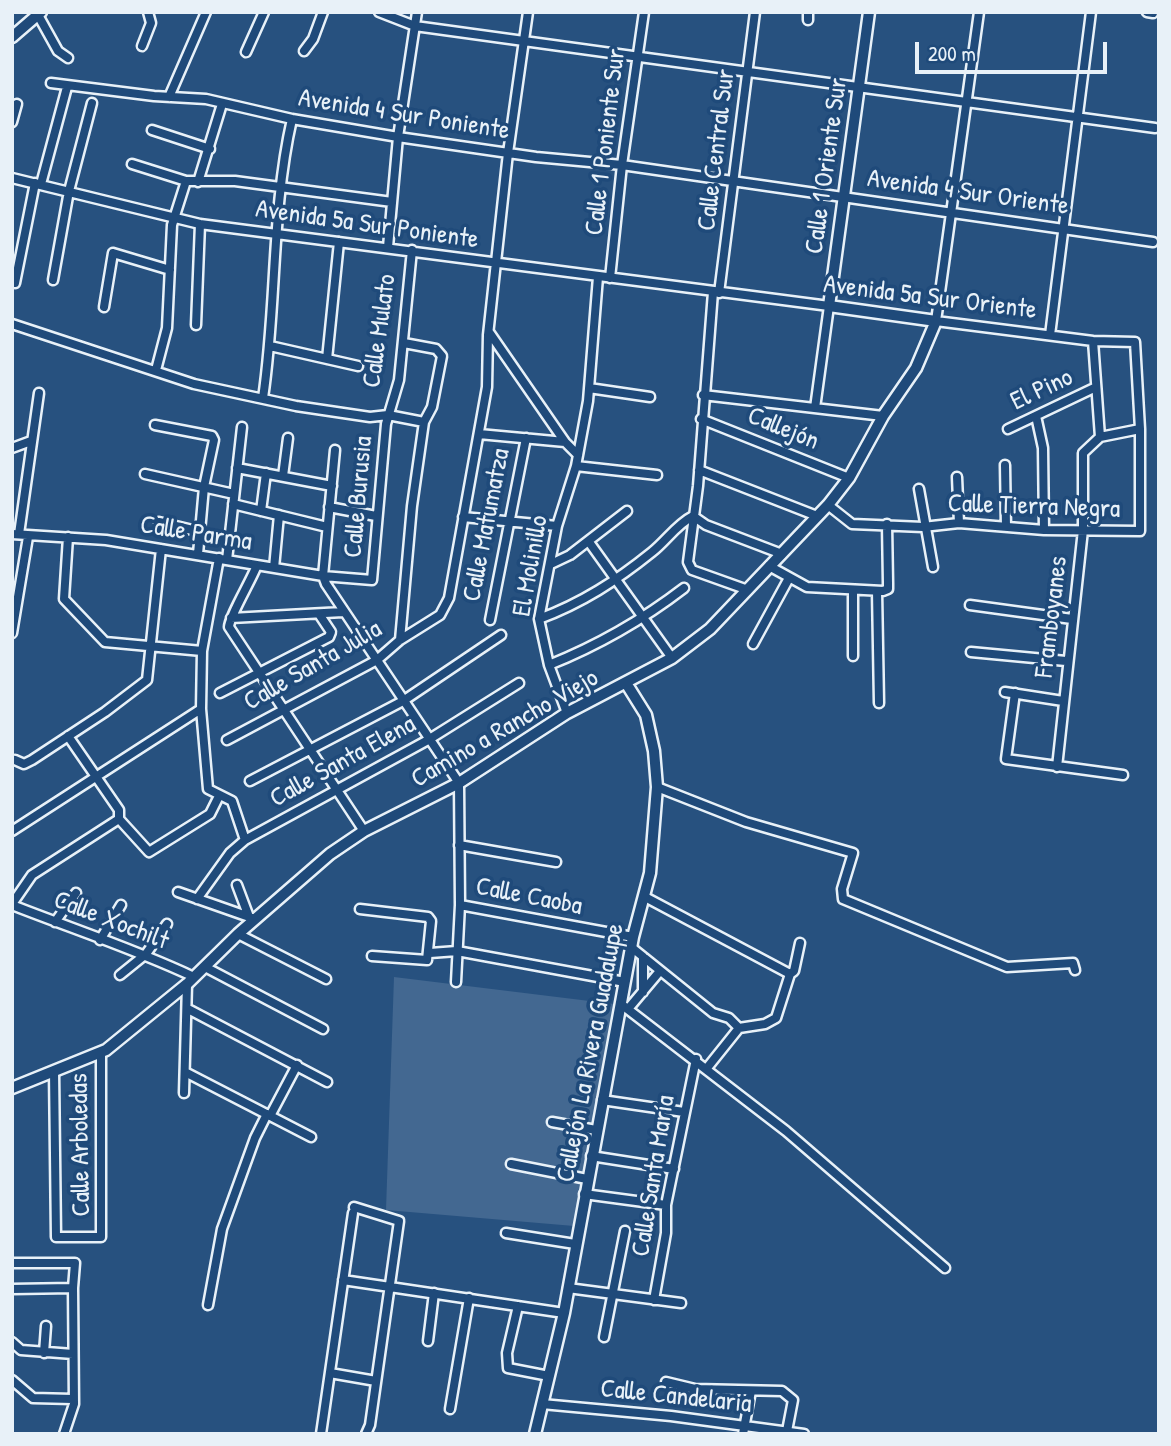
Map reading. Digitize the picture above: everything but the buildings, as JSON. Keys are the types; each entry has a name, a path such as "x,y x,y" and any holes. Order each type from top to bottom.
{"street":[{"path":"142,46 150,23 148,12"},
{"path":"169,97 206,12"},
{"path":"246,52 264,12"},
{"path":"304,51 313,39 323,12"},
{"path":"379,12 415,26 1155,128"},
{"path":"388,247 398,137 417,12"},
{"name":"Calle Santa Julia","path":"227,740 377,660 400,640 440,615 445,608 486,387 489,332 508,153 528,12"},
{"name":"Calle 1 Poniente Sur","path":"610,278 622,165 644,12"},
{"name":"Calle Central Sur","path":"748,590 688,566 699,470 703,395 716,292 735,181 755,12"},
{"name":"Calle 1 Oriente Sur","path":"816,408 869,12"},
{"path":"936,321 979,12"},
{"path":"1050,335 1091,12"},
{"path":"1147,12 1153,13"},
{"path":"12,37 40,14 58,51 68,58"},
{"name":"Avenida 4 Sur Poniente","path":"51,83 67,87 206,99 292,119 398,137 735,181"},
{"path":"15,283 38,184 67,87"},
{"path":"53,280 69,191 92,103"},
{"path":"12,122 17,104"},
{"path":"198,182 222,104"},
{"path":"263,398 270,346 279,187 292,119"},
{"path":"152,130 209,149"},
{"path":"132,164 186,181 235,181 392,202"},
{"name":"Avenida 5a Sur Poniente","path":"12,178 174,220 716,292"},
{"path":"156,370 167,328 174,220 186,181"},
{"name":"Avenida 4 Sur Oriente","path":"735,181 1153,242"},
{"path":"196,325 200,224"},
{"path":"327,359 340,243"},
{"name":"Calle Mulato","path":"388,416 399,380 412,250"},
{"path":"104,307 113,253 170,270"},
{"name":"El Molinillo","path":"567,713 549,665 538,620 557,526 576,466 589,388 598,277"},
{"name":"Avenida 5a Sur Oriente","path":"716,292 1093,341 1135,342"},
{"name":"Camino a Rancho Viejo","path":"12,1088 101,1052 190,981 252,918 330,854 364,831 459,783 567,713 672,658 709,629 828,505 849,478 883,416 916,368 936,321"},
{"path":"12,324 194,384 350,415 388,416 424,422"},
{"path":"489,332 565,442 578,454"},
{"path":"1093,341 1094,388 1100,437 1140,429"},
{"name":"Calle Tierra Negra","path":"828,505 852,524 923,527 959,523 1044,530 1140,531 1140,429 1135,342"},
{"path":"400,640 412,506 424,422 432,407 441,351 404,343"},
{"path":"270,346 358,366"},
{"path":"589,388 650,397"},
{"name":"El Pino","path":"1008,429 1094,388"},
{"path":"15,534 39,393"},
{"path":"703,395 883,416"},
{"name":"Calle Burusia","path":"372,580 376,516 388,416"},
{"path":"1036,416 1044,448 1044,530"},
{"name":"Callejón","path":"701,419 849,478"},
{"path":"155,425 212,436 214,445 204,487 198,554"},
{"path":"12,831 201,709 202,651 223,559 243,427"},
{"path":"479,434 565,442"},
{"name":"Framboyanes","path":"1057,767 1066,661 1083,530 1083,453 1100,437"},
{"path":"283,476 288,438"},
{"name":"Calle Matumatza","path":"490,620 526,438"},
{"path":"12,448 32,441"},
{"path":"335,450 323,576 343,612 459,783 460,905 456,982"},
{"path":"1005,465 1006,527"},
{"path":"576,466 657,475"},
{"path":"237,468 332,486"},
{"path":"699,470 817,516"},
{"path":"261,511 266,473"},
{"path":"145,474 234,494"},
{"path":"957,477 959,523"},
{"path":"919,489 923,527 933,567"},
{"path":"233,504 327,527"},
{"path":"329,507 376,516"},
{"path":"551,564 589,542 627,511"},
{"path":"274,568 279,515"},
{"path":"538,620 569,608 617,580 663,543 682,522 693,516 706,525 782,554"},
{"path":"463,517 557,526"},
{"path":"159,522 201,532"},
{"path":"769,566 789,579 807,586 853,591 888,589 887,524"},
{"name":"Calle Parma","path":"15,534 28,537 68,537 198,554 323,576 372,580"},
{"path":"12,633 15,602 28,537"},
{"path":"68,537 63,590 67,605 105,642 202,651"},
{"path":"589,542 672,658"},
{"path":"15,760 24,764 142,685 149,675 149,648 161,549"},
{"path":"257,565 247,591 231,618 229,628 364,831"},
{"path":"752,644 789,579"},
{"path":"549,665 593,648 645,618 684,588"},
{"path":"853,591 853,656"},
{"path":"877,591 879,703"},
{"path":"970,605 1072,619"},
{"path":"231,618 343,612"},
{"path":"220,693 331,635 319,614"},
{"path":"250,780 403,701 501,635"},
{"path":"971,652 1066,661"},
{"name":"Calle Santa Elena","path":"201,709 208,789 232,801 245,840 335,788 428,740 519,683"},
{"name":"Callejón La Rivera Guadalupe","path":"535,1434 564,1313 596,1130 625,1006 625,982 632,942 645,897 657,787 646,715 626,683"},
{"path":"1005,692 1063,701"},
{"path":"1015,694 1006,759 1123,775"},
{"path":"68,736 119,810 119,819 144,847 152,852 209,814 219,796"},
{"path":"657,787 746,822 853,853 842,889 843,899 1007,967 1073,963 1075,970"},
{"path":"12,905 32,875 119,819"},
{"path":"197,899 230,853 245,840"},
{"path":"459,845 556,862"},
{"path":"237,885 252,918"},
{"path":"178,892 252,918"},
{"path":"55,922 76,893"},
{"path":"645,897 790,974"},
{"name":"Calle Xochilt","path":"12,905 100,940 146,954 190,981"},
{"path":"100,940 121,905"},
{"name":"Calle Caoba","path":"460,905 632,942"},
{"path":"360,909 428,917 431,921 430,953 427,960 372,956"},
{"path":"120,975 146,954 167,924"},
{"path":"238,934 327,979"},
{"path":"632,942 643,957 660,971 713,1013 729,1018 739,1028"},
{"path":"707,1068 739,1028 765,1024 776,1018 790,974 794,971 800,943"},
{"path":"430,953 457,951 625,982"},
{"path":"643,957 643,992"},
{"path":"205,967 323,1028"},
{"path":"660,971 643,992 625,1006 786,1131 945,1268"},
{"path":"184,1093 190,981"},
{"path":"188,1009 327,1082"},
{"name":"Calle Arboledas","path":"54,1071 56,1237 101,1237 101,1052"},
{"name":"Calle Santa María","path":"654,1300 666,1233 666,1205 696,1059"},
{"path":"208,1304 222,1229 255,1138 297,1065"},
{"path":"185,1072 311,1137"},
{"path":"602,1100 684,1112"},
{"path":"552,1122 596,1130"},
{"path":"591,1156 674,1169"},
{"path":"511,1164 587,1179"},
{"path":"584,1195 666,1205"},
{"path":"321,1434 353,1210 399,1221 370,1425 366,1434"},
{"path":"604,1337 615,1294 625,1231"},
{"path":"506,1233 575,1244"},
{"path":"12,1263 75,1263 72,1418 64,1434"},
{"path":"343,1280 360,1280 564,1313"},
{"path":"341,1297 346,1283 360,1280"},
{"path":"12,1289 73,1288"},
{"path":"568,1288 681,1303"},
{"path":"428,1341 434,1293"},
{"path":"450,1409 469,1298"},
{"path":"518,1306 507,1353 508,1368 549,1376"},
{"path":"44,1353 46,1326"},
{"path":"12,1342 21,1350 73,1354"},
{"path":"330,1373 376,1381"},
{"path":"12,1380 33,1398 72,1399"},
{"path":"666,1382 695,1389 782,1391 791,1395 793,1400 787,1432"},
{"path":"744,1430 751,1391"},
{"name":"Calle Candelaria","path":"542,1404 744,1430 804,1434"}],"shaded area":[{"path":"394,977 614,1004 574,1226 386,1210"}]}
